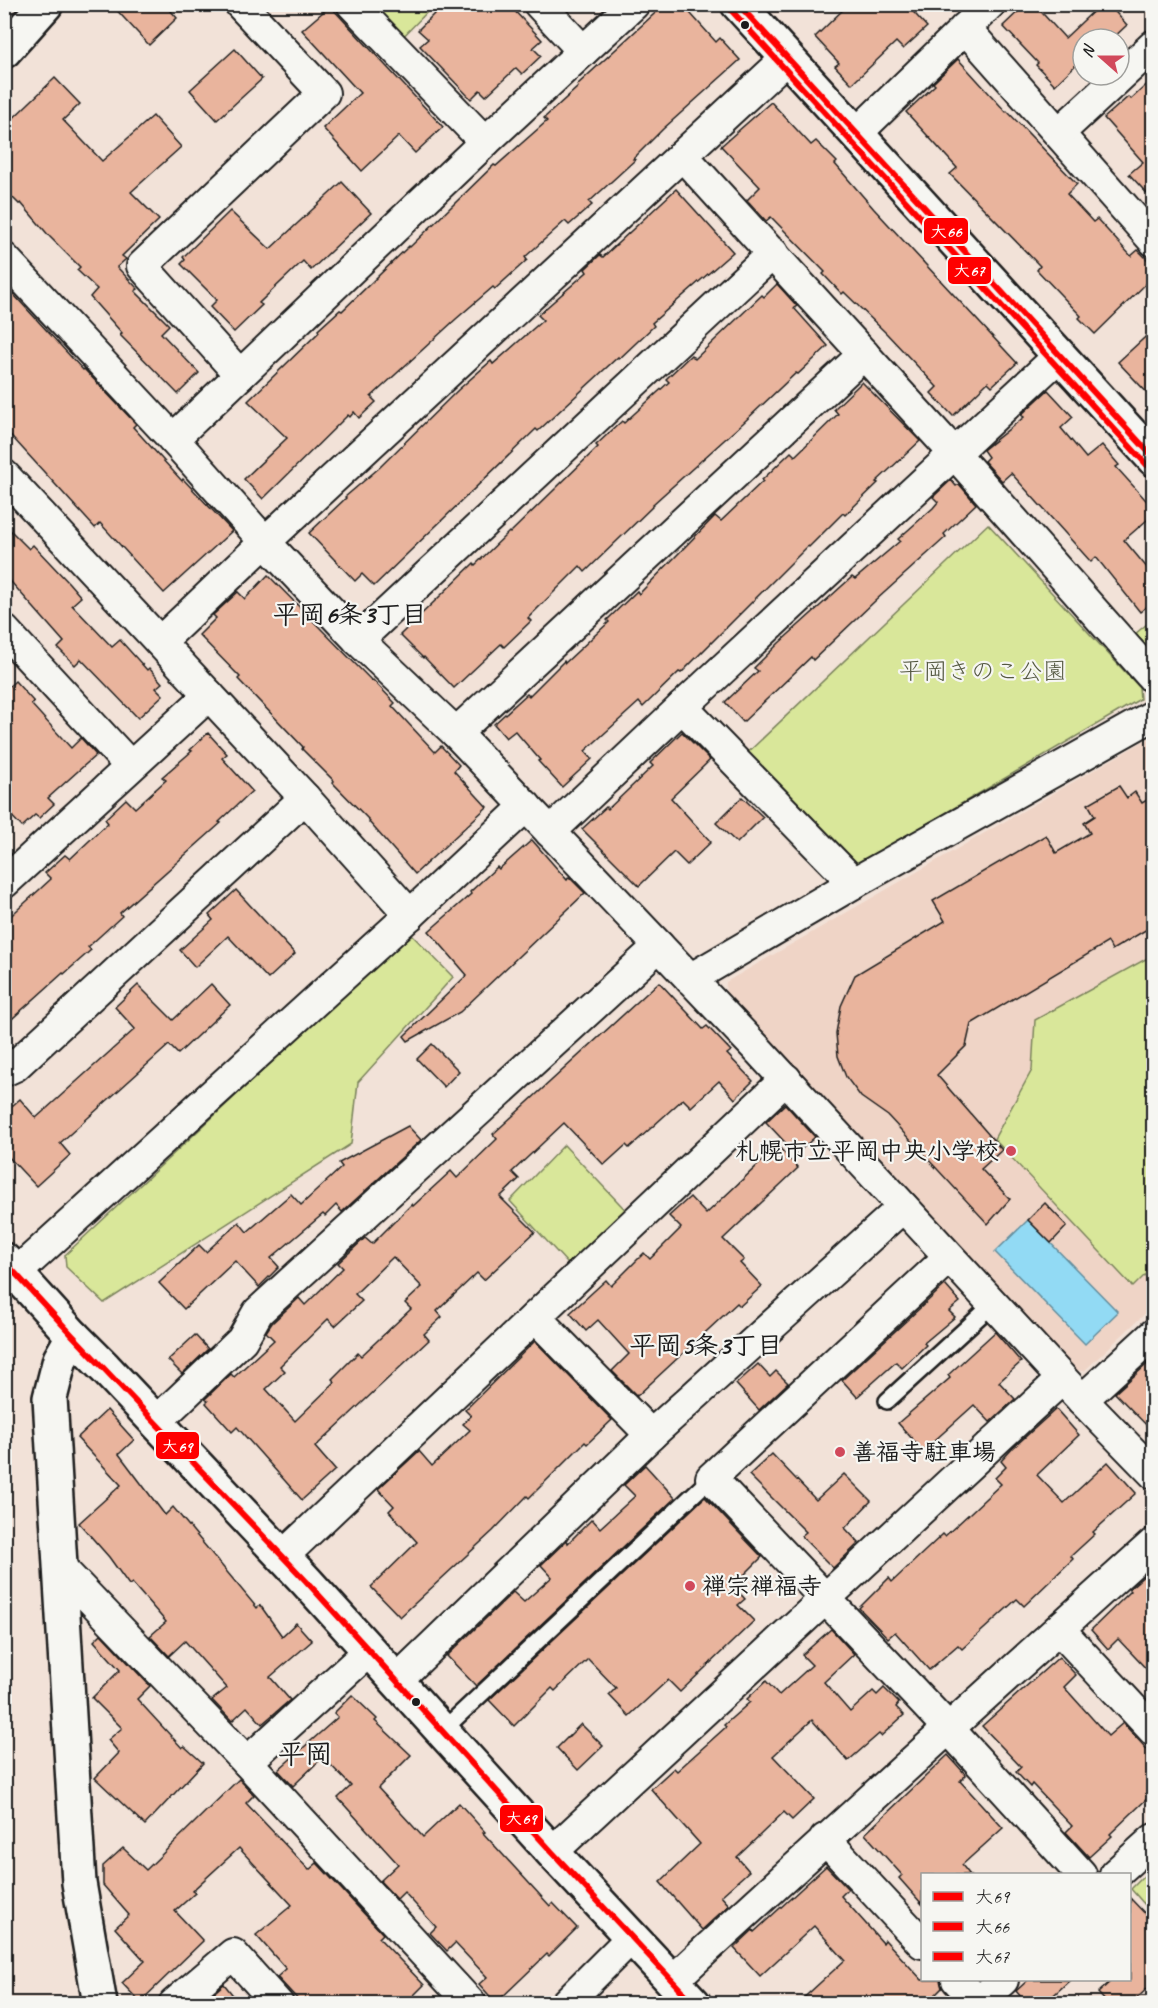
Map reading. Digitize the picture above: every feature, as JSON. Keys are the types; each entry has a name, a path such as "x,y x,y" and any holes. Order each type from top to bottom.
{"street":[{"path":"4,51 46,4"},
{"path":"240,4 324,93 142,266 240,375"},
{"path":"352,4 485,142"},
{"path":"539,4 583,51"},
{"path":"172,439 634,4"},
{"path":"738,4 1059,356 1149,444"},
{"path":"856,134 990,4"},
{"path":"965,28 1154,241"},
{"path":"1059,133 1154,45"},
{"path":"160,642 787,58"},
{"path":"684,156 954,453 1154,679"},
{"path":"358,640 772,253"},
{"path":"4,258 265,542 358,640 456,733 526,806 786,1079 1072,1390 1154,1474"},
{"path":"456,733 864,354"},
{"path":"550,832 681,707 1059,356"},
{"path":"4,475 305,798 410,915"},
{"path":"4,630 130,766"},
{"path":"9,869 209,695"},
{"path":"681,707 854,883"},
{"path":"690,979 854,883 1154,715"},
{"path":"4,1071 15,1066 305,798"},
{"path":"526,806 410,915 10,1267 397,1680 552,1852 683,1992 825,1839 1154,1543"},
{"path":"156,1422 242,1340 258,1312 659,946"},
{"path":"282,1557 786,1079"},
{"path":"397,1680 651,1435 903,1207"},
{"path":"949,1257 711,1478 949,1729 1079,1873"},
{"path":"534,1317 651,1435"},
{"path":"552,1852 825,1600 1072,1390 1154,1334"},
{"path":"73,1336 60,1359 50,1398 79,1882 100,2004"},
{"path":"60,1567 247,1762 471,2004"},
{"path":"1059,1629 1154,1731"},
{"path":"247,1762 369,1651"},
{"path":"825,1839 921,1942"},
{"path":"1117,1873 1154,1839"},
{"path":"565,2004 632,1937"},
{"path":"174,2004 233,1954 278,2004"},
{"path":"958,1981 978,2003 1001,1981"}],"lane":[{"path":"887,1401 993,1304"},
{"path":"442,1731 711,1478"}],"shaded area":[{"name":"札幌市立平岡中央小学校","path":"1153,736 1153,1306 1084,1371 1074,1370 725,997 726,982"}],"green space":[{"path":"352,5 434,5 393,47"},
{"name":"平岡きのこ公園","path":"988,524 1139,687 1140,699 855,866 742,758"},
{"path":"1153,619 1153,652 1135,634"},
{"path":"410,933 453,977 358,1082 351,1144 104,1303 66,1267 65,1255"},
{"path":"1153,955 1153,1267 1133,1287 994,1139 1032,1070 1035,1020"},
{"path":"564,1145 636,1221 578,1275 510,1201"},
{"path":"1153,1867 1153,1914 1131,1889"}],"water":[{"path":"1028,1220 1118,1312 1085,1344 995,1252"}],"building":[{"path":"111,4 165,4 177,18 149,45"},
{"path":"444,4 508,4 542,40 533,48 541,56 522,74 516,68 486,96 480,90 471,99 420,46 428,39 418,30"},
{"path":"665,4 682,4 716,42 720,38 740,60 663,129 633,159 635,160 589,202 592,205 569,225 565,221 525,257 527,260 495,289 493,287 456,319 371,397 376,402 359,418 354,412 350,417 348,415 263,499 244,479 287,438 248,401 319,332 318,330 340,310 342,311 494,165 496,166 547,121 544,118 578,87 577,85"},
{"path":"849,4 906,4 927,27 903,49 896,42 852,84 835,66 839,63 815,37"},
{"path":"1026,4 1034,4 1065,38 1071,32 1071,70 1055,85 1003,26"},
{"path":"1101,4 1108,4 1127,25 1125,27 1077,27"},
{"path":"330,6 443,127 415,153 399,136 362,171 323,128 360,93 302,30"},
{"path":"235,49 262,79 217,120 190,90"},
{"path":"958,59 1077,184 1067,194 1093,222 1097,219 1131,256 1138,250 1154,266 1154,276 1095,334 1037,270 1040,266 950,174 957,168 906,112"},
{"path":"55,78 80,104 63,120 102,161 153,116 181,147 131,192 159,220 122,256 126,259 117,267 138,289 135,291 169,325 161,333 199,373 178,394 120,335 122,333 90,297 97,289 77,270 80,267 21,203 19,204 4,189 4,127"},
{"path":"1154,78 1154,201 1129,174 1143,162 1104,118 1128,97 1131,99"},
{"path":"771,102 811,145 816,141 837,162 835,164 874,209 1017,363 992,386 988,382 953,416 931,393 937,387 887,334 844,292 842,294 823,274 825,272 771,217 766,221 747,200 760,187 721,146"},
{"path":"342,182 371,213 311,270 303,261 259,303 262,305 234,332 210,307 217,300 181,264 185,260 183,257 230,211 270,249"},
{"path":"676,189 733,252 652,323 654,326 619,359 618,357 538,431 536,429 374,586 362,574 355,581 309,533 458,390 491,361 493,364 543,320 538,315 587,272 585,269 600,255 603,257"},
{"path":"4,284 136,424 133,427 182,481 183,479 232,531 164,593 100,523 95,528 4,428"},
{"path":"777,284 797,306 794,308 828,346 653,504 585,572 580,566 528,618 531,621 504,647 501,644 454,688 400,635 474,563 475,565 510,533 598,447 596,445 669,382 666,379 691,355 695,359 762,295 764,297"},
{"path":"1154,329 1154,400 1118,362"},
{"path":"862,382 920,441 845,515 843,513 808,546 681,673 679,672 643,707 639,702 585,751 592,759 562,787 515,731 506,738 494,724 527,694 529,696 564,661 565,663 609,622 607,620 637,591 639,594 715,516 721,521 791,452 795,456 838,414 834,409"},
{"path":"1048,390 1073,417 1061,428 1086,458 1102,445 1119,465 1116,467 1154,509 1154,514 1124,540 1154,576 1154,601 1140,612 1096,557 1091,562 1011,473 1002,481 984,461 988,457 983,450 1024,417 1021,415"},
{"path":"951,480 956,486 959,484 976,504 944,534 946,537 813,660 811,657 743,722 725,702 758,671 754,668 852,577 855,579 900,541 898,539 933,508 938,502 933,497"},
{"path":"4,524 29,549 33,545 69,583 81,597 72,605 112,647 120,640 162,683 156,688 163,695 138,718 81,659 75,665 58,648 64,642 4,574"},
{"path":"268,575 395,703 392,706 435,752 441,746 459,765 454,771 487,807 415,874 370,821 333,783 334,781 199,635 216,618 213,615 238,592 245,599"},
{"path":"15,681 34,702 31,704 71,748 81,738 96,755 48,798 54,804 39,818 35,815 22,827 4,808 4,691"},
{"path":"682,732 710,760 671,798 711,842 687,865 674,852 639,886 582,829 606,807 608,809 653,766 650,763"},
{"path":"208,733 227,754 222,758 252,791 219,822 221,823 120,913 122,916 88,947 91,950 4,1026 4,922 51,879 45,873 65,855 70,859 108,823 105,819 126,799 135,808 166,780 162,777 192,751 190,750"},
{"path":"1119,786 1127,798 1135,792 1142,803 1154,796 1154,925 1112,950 1108,942 971,1024 966,1046 937,1075 1002,1150 981,1169 1010,1199 988,1224 888,1116 861,1097 846,1077 838,1056 836,1033 841,1006 855,975 945,921 933,901 1046,835 1056,853 1090,833 1084,823 1095,816 1088,804"},
{"path":"742,797 763,817 737,843 716,823"},
{"path":"532,840 567,880 569,877 585,893 460,1012 408,1041 404,1036 467,975 429,931 471,894 470,892 497,867 499,869"},
{"path":"236,890 295,954 268,979 228,936 195,967 180,950 213,920 209,915"},
{"path":"659,982 703,1029 707,1026 731,1051 727,1054 753,1081 735,1099 719,1081 691,1107 683,1099 629,1148 626,1145 604,1165 564,1123 512,1172 519,1179 500,1197 535,1232 484,1280 477,1273 437,1311 442,1317 424,1334 429,1340 315,1447 335,1470 302,1500 237,1427 232,1432 205,1399 231,1374 234,1377 274,1340 266,1332 272,1323 299,1298 305,1305 343,1268 338,1263 365,1238 372,1244 412,1204 413,1206 451,1171 457,1178 497,1139 493,1134","holes":["393,1257 422,1287 405,1303 411,1309 361,1356 358,1353 332,1379 335,1382 295,1421 266,1389 285,1371 280,1366 328,1319 335,1326 362,1301 355,1294"]},
{"path":"211,984 230,1005 178,1054 169,1045 60,1143 70,1155 36,1186 4,1152 4,1113 20,1099 36,1118 135,1029 115,1007 138,985 173,1020"},
{"path":"432,1044 459,1071 444,1087 417,1059"},
{"path":"785,1104 815,1137 796,1154 766,1122"},
{"path":"408,1126 421,1140 342,1212 336,1205 271,1258 279,1267 259,1287 235,1261 184,1309 159,1283 199,1245 206,1252 239,1222 247,1232 291,1194 301,1205 342,1167 339,1163"},
{"path":"778,1146 798,1168 723,1239 744,1260 740,1263 762,1286 740,1306 737,1303 637,1396 612,1371 629,1354 598,1320 586,1331 570,1313 606,1280 611,1286 644,1253 650,1259 681,1228 669,1216 690,1197 706,1214"},
{"path":"1045,1203 1067,1226 1051,1243 1028,1220"},
{"path":"945,1285 960,1302 949,1311 955,1317 924,1343 926,1345 902,1368 896,1362 857,1397 842,1380"},
{"path":"995,1332 1021,1362 999,1382 1015,1399 990,1422 974,1405 923,1451 898,1423 950,1378 948,1375"},
{"path":"195,1335 208,1349 182,1374 168,1360"},
{"path":"535,1341 612,1420 587,1444 585,1442 529,1498 527,1496 493,1531 400,1617 371,1587 417,1542 389,1511 394,1506 378,1489 419,1451 432,1466 470,1430 463,1424 471,1416 465,1410"},
{"path":"1154,1358 1154,1433 1115,1393"},
{"path":"758,1364 770,1377 776,1371 788,1383 759,1410 736,1384"},
{"path":"1056,1409 1079,1435 1037,1475 1064,1503 1108,1462 1136,1493 1093,1532 1095,1534 1071,1556 1073,1559 1024,1606 1017,1599 962,1649 958,1645 929,1670 895,1632 888,1638 859,1608 889,1578 892,1582 1001,1484 995,1478 1006,1467 1001,1461"},
{"path":"107,1410 134,1440 119,1454 165,1515 173,1507 257,1608 260,1605 282,1636 296,1623 312,1641 270,1677 290,1700 262,1724 247,1707 232,1721 212,1700 227,1688 185,1641 169,1656 150,1636 166,1622 132,1583 129,1585 109,1557 79,1523 121,1485 77,1438"},
{"path":"772,1454 816,1500 844,1474 871,1501 845,1528 859,1543 833,1568 801,1536 806,1532 749,1475"},
{"path":"645,1465 675,1498 476,1686 447,1656 513,1592 524,1602 552,1577 541,1565 592,1519 600,1528 635,1496 624,1485"},
{"path":"705,1497 762,1557 733,1586 745,1599 738,1605 754,1621 680,1692 668,1680 629,1716 609,1695 616,1688 588,1659 555,1691 552,1688 514,1726 489,1700"},
{"path":"1154,1567 1154,1677 1118,1639 1108,1649 1091,1630 1131,1591 1129,1589"},
{"path":"831,1629 854,1654 824,1682 850,1712 873,1691 877,1695 884,1688 899,1703 896,1707 904,1715 848,1761 812,1720 773,1756 814,1799 792,1820 784,1812 737,1857 749,1871 721,1896 729,1905 702,1930 660,1882 700,1844 651,1789 674,1768 677,1771 726,1727 724,1725 750,1702 747,1699 766,1681 779,1695 812,1665 802,1655"},
{"path":"101,1634 150,1686 137,1699 182,1748 184,1746 203,1763 145,1825 95,1778 119,1753 108,1740 122,1728 92,1698 120,1670 94,1641"},
{"path":"1059,1657 1076,1675 1064,1687 1108,1736 1123,1723 1154,1757 1154,1792 1089,1857 1066,1832 1072,1826 1032,1784 1030,1787 1016,1772 1021,1767 982,1726"},
{"path":"352,1695 377,1719 375,1721 411,1755 378,1788 423,1837 459,1803 485,1832 483,1833 550,1906 553,1903 577,1928 496,2003 479,1984 487,1977 455,1943 447,1951 430,1933 436,1927 404,1892 397,1899 380,1881 398,1864 338,1798 351,1786 323,1757 293,1786 278,1770 338,1717 334,1713"},
{"path":"581,1724 603,1746 578,1770 557,1748"},
{"path":"948,1755 966,1775 960,1781 1003,1828 962,1865 968,1873 921,1873 921,1903 899,1878 902,1875 865,1834"},
{"path":"239,1779 254,1795 246,1803 309,1870 317,1863 383,1934 379,1938 424,1985 405,2004 302,2004 277,1977 286,1969 256,1935 292,1905 239,1848 192,1891 195,1893 175,1911 203,1941 140,2002 122,1983 145,1961 115,1928 129,1915 103,1885 103,1866 123,1848 146,1870"},
{"path":"826,1866 848,1889 841,1896 883,1943 885,1940 921,1981 940,1981 942,1988 926,2004 797,2004 845,1960 814,1926 760,1976 734,1948 753,1930 754,1932"},
{"path":"1131,1899 1154,1923 1154,1982 1131,2004 1108,2004 1098,1993 1111,1981 1131,1981"},
{"path":"1027,1981 1069,1981 1044,2004 1027,2004 1016,1991"},
{"path":"224,1984 240,2004 201,2004"}],"transit line":[{"name":"大66","path":"738,4 1154,458"},
{"name":"大67","path":"731,10 1147,465"},
{"name":"大69","path":"4,1261 306,1581 552,1852 694,2004"}],"place":[{"name":"札幌市立平岡中央小学校","path":"1011,1151"},
{"name":"善福寺駐車場","path":"840,1452"},
{"name":"禅宗禅福寺","path":"690,1586"}],"district":[{"name":"平岡6条3丁目","path":"350,614"},
{"name":"平岡5条3丁目","path":"706,1345"},
{"name":"平岡","path":"305,1754"}]}
